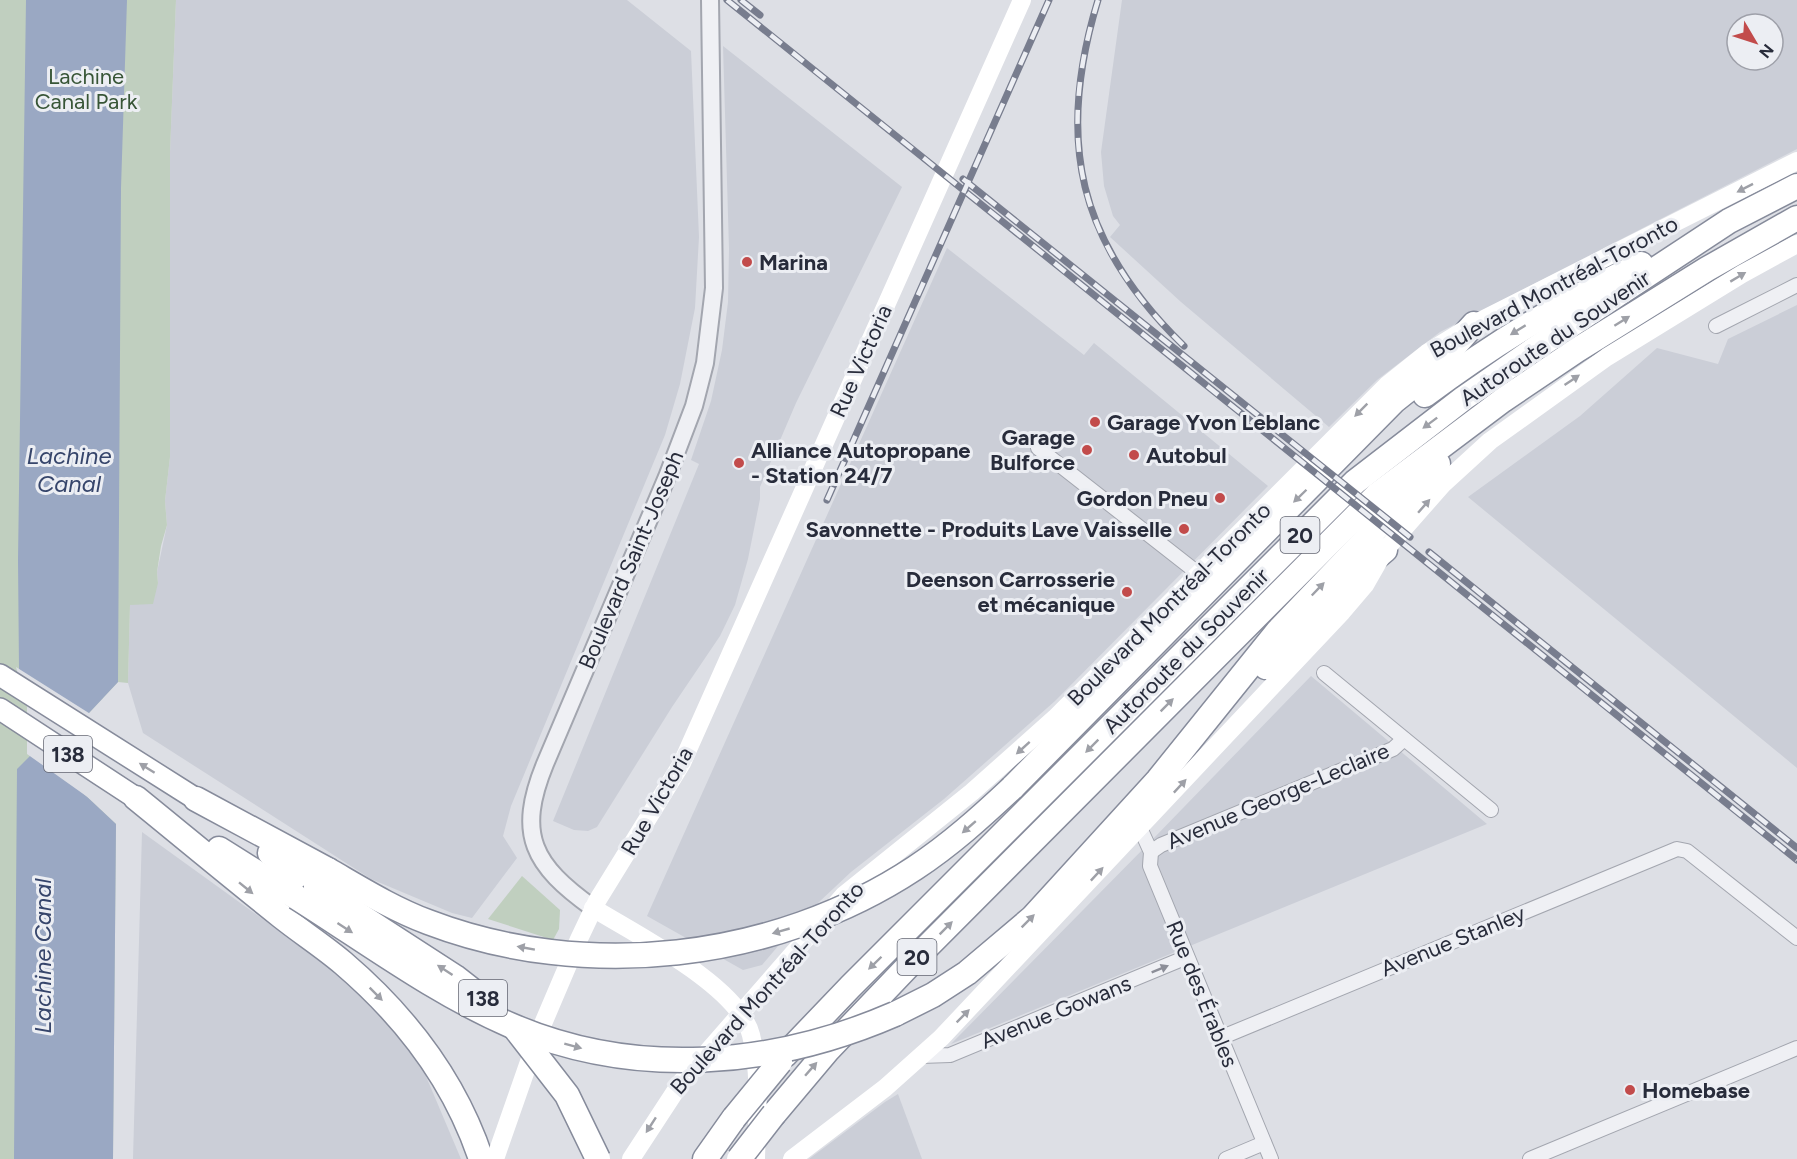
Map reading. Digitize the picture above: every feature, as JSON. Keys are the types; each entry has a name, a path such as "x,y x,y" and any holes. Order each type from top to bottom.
{"highway":[{"name":"Autoroute du Souvenir","path":"705,1159 734,1118 780,1062 823,1015 1342,493 1388,455 1508,366 1730,221 1797,186"},
{"name":"Autoroute du Souvenir","path":"739,1159 774,1114 856,1019 1378,494 1503,400 1640,310 1797,218"},
{"path":"1343,456 1471,362 1542,315 1730,221"},
{"path":"196,799 386,904 439,926 489,941 578,955 636,956 706,949 798,925 851,904 897,879 934,855 966,830 1012,788 1291,505 1343,456 1394,401 1433,370 1474,324"},
{"path":"136,798 417,975 490,1016 530,1033 574,1047 623,1056 666,1060 718,1059 780,1052 854,1031 913,1006 967,973 1032,918 1196,736 1278,631 1414,488 1503,400"},
{"path":"1196,736 1290,644 1354,576 1385,550"},
{"name":"138","path":"0,675 196,799 316,887 455,977 504,1017 556,1079 582,1122 598,1159"},
{"name":"138","path":"0,710 136,798 343,963 387,1005 415,1036 444,1079 481,1159"}],"main road":[{"name":"Rue Victoria","path":"495,1159 543,1024 593,908 682,763 1022,0"},
{"name":"Boulevard Montréal-Toronto","path":"631,1159 675,1090 844,895 1007,762 1090,684 1387,385 1427,353 1474,324 1797,161"},
{"path":"792,1159 921,1056 1004,974 1342,612 1365,585 1385,550 1449,478 1504,429 1616,352 1742,274 1797,244"},
{"name":"Boulevard Saint-Joseph","path":"593,908 698,974 717,989 740,1013 751,1033 754,1050 756,1159"}],"street":[{"name":"Boulevard Saint-Joseph","path":"593,908 560,882 539,854 531,833 531,806 542,772 667,477 693,406 705,363 714,288 710,0"},
{"path":"1716,326 1797,285"},
{"path":"1038,448 1199,574"},
{"path":"1324,673 1491,810"},
{"name":"Avenue George-Leclaire","path":"1150,852 1161,845 1393,749 1404,739"},
{"name":"Rue des Érables","path":"1140,828 1150,852 1150,866 1270,1159"},
{"name":"Avenue Stanley","path":"1220,1038 1680,849 1688,851 1797,938"},
{"name":"Avenue Gowans","path":"921,1056 950,1055 1188,957"},
{"path":"1530,1159 1797,1048"},
{"path":"1226,1159 1264,1143"}],"shaded area":[{"path":"176,0 627,0 691,51 699,237 695,308 680,384 665,435 511,806 503,836 517,858 472,918 452,913 371,879 143,733 128,683 130,605 158,583 157,572 167,525 165,501 170,457 170,153"},
{"path":"1122,0 1797,0 1797,149 1440,332 1377,380 1329,427 1181,302 1110,237 1120,225 1113,216 1104,186 1101,152"},
{"path":"723,46 902,187 796,403 760,487 760,499 748,559 735,605 720,636 672,707 597,827 588,831 574,830 553,821 699,464 691,460 711,401 722,350 728,302 729,249"},
{"path":"947,248 1084,355 1094,343 1268,486 1055,701 944,799 851,872 801,919 762,965 743,970 647,916"},
{"path":"1797,305 1797,768 1468,497 1580,416 1657,348 1718,364 1728,339"},
{"path":"1311,676 1487,824 951,1044 1152,840"},
{"path":"142,832 329,967 393,1026 425,1074 461,1159 133,1159"},
{"path":"898,1094 922,1159 809,1159 885,1102"}],"green space":[{"name":"Lachine Canal Park","path":"0,0 176,0 170,153 170,457 165,501 167,525 161,546 157,572 158,583 153,604 130,605 128,683 118,682 89,713 84,794 116,824 113,1159 0,1159"},
{"path":"522,876 560,910 559,929 553,940 488,919"}],"water":[{"name":"Lachine Canal","path":"26,0 127,0 121,188 118,682 89,713 84,794 116,824 113,1159 14,1159 17,769 30,756 30,707 19,669 18,560"}],"pier":[{"path":"16,667 92,715 88,793 110,813 27,754 27,707"}],"railway":[{"path":"727,0 1797,860"},
{"path":"741,0 760,15"},
{"path":"827,500 1049,0"},
{"path":"1098,0 1085,51 1078,99 1078,144 1085,187 1099,228 1120,268 1148,307 1184,346"},
{"path":"963,179 1410,537"},
{"path":"1429,552 1797,848"}],"place":[{"name":"Marina","path":"747,262"},
{"name":"Garage Yvon Leblanc","path":"1095,422"},
{"name":"Garage Bulforce","path":"1087,450"},
{"name":"Autobul","path":"1134,455"},
{"name":"Alliance Autopropane - Station 24/7","path":"739,463"},
{"name":"Gordon Pneu","path":"1220,498"},
{"name":"Savonnette - Produits Lave Vaisselle","path":"1184,529"},
{"name":"Deenson Carrosserie et mécanique","path":"1127,592"},
{"name":"Homebase","path":"1630,1090"}]}
